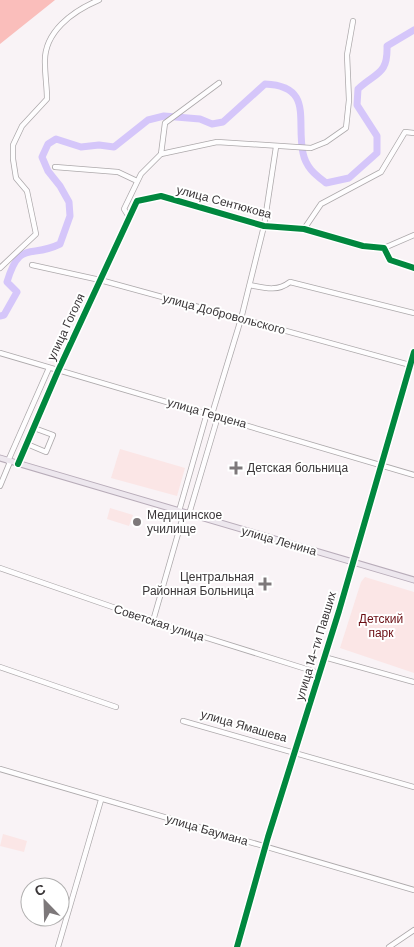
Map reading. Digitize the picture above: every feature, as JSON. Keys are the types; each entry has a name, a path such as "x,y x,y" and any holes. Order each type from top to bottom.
{"main road":[{"name":"улица Ленина","path":"0,458 414,580"}],"street":[{"path":"0,268 36,234 27,191 16,178 12,159 13,145 22,126 47,99 44,63 47,46 54,32 77,10 99,0"},
{"path":"161,154 217,142 311,148 326,142 346,128 349,100 347,55 353,21"},
{"path":"129,218 124,209 137,181 161,154 165,123 219,83"},
{"path":"304,229 321,204 382,172 405,132 414,132"},
{"path":"153,621 184,513 209,414 250,285 264,226 276,147"},
{"path":"55,167 118,172 137,181"},
{"name":"улица Сентюкова","path":"136,201 161,196 264,226 304,229 363,246 384,248"},
{"name":"улица Гоголя","path":"18,464 58,371 136,201"},
{"path":"414,235 384,248 390,260 414,268"},
{"name":"улица Добровольского","path":"32,265 100,280 412,365"},
{"path":"250,285 272,289 282,288 290,282 414,313"},
{"name":"улица 14-ти Павших","path":"237,947 265,846 353,562 412,365 414,352"},
{"name":"улица Герцена","path":"0,353 414,475"},
{"name":"улица Гоголя","path":"0,486 49,368"},
{"path":"184,513 218,416"},
{"path":"27,444 46,452 53,435 34,428"},
{"name":"Советская улица","path":"0,568 153,621 319,673"},
{"path":"324,657 414,682"},
{"path":"0,668 116,707"},
{"name":"улица Ямашева","path":"183,721 414,788"},
{"name":"улица Баумана","path":"0,769 414,890"},
{"path":"58,947 101,800"},
{"path":"389,947 414,930"}],"green space":[{"path":"120,449 185,468 177,496 111,478"},
{"path":"110,508 133,515 129,526 107,519"},
{"name":"Детский парк","path":"365,577 414,592 414,673 340,648 361,582"},
{"path":"3,834 27,841 24,852 0,846"}],"shaded area":[{"path":"0,0 55,0 0,44"}],"waterway":[{"path":"0,316 4,315 17,292 7,282 17,260 27,252 50,248 60,244 70,216 69,202 60,186 48,171 42,157 48,144 56,139 81,147 99,145 114,147 148,120 164,116 200,119 212,124 223,122 265,84 280,86 291,91 297,98 300,107 301,141 304,158 312,171 326,183 349,178 377,153 377,136 357,105 358,89 383,68 387,55 387,46 414,30"}],"cycle path":[{"path":"18,464 58,371 137,201 161,196 264,226 304,229 363,246 384,248 390,260 414,268"},
{"path":"237,947 268,837 339,611 414,352"}],"place":[{"name":"Детская больница","path":"236,468"},
{"name":"Медицинское училище","path":"137,522"},
{"name":"Центральная Районная Больница","path":"265,584"}]}
